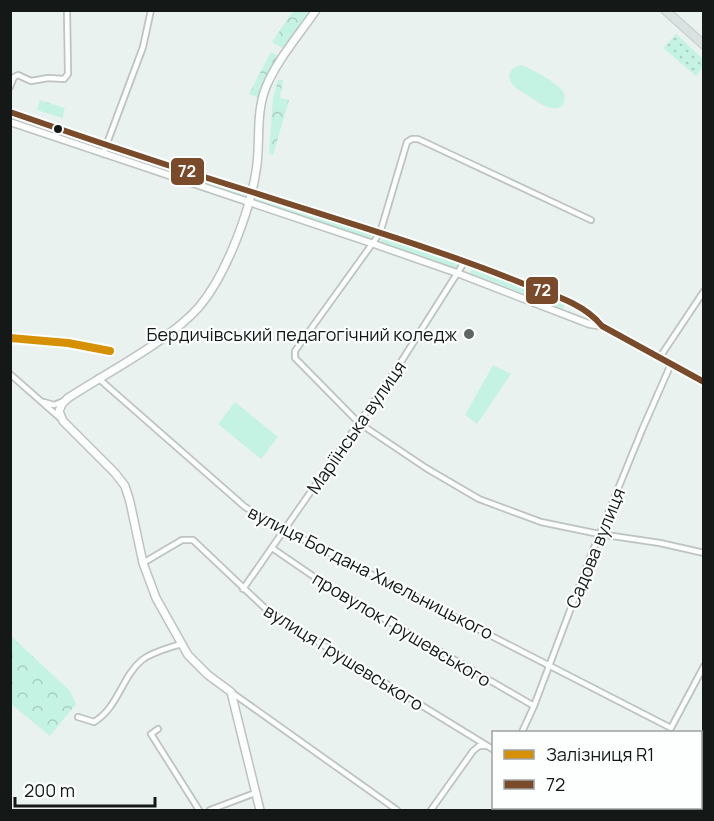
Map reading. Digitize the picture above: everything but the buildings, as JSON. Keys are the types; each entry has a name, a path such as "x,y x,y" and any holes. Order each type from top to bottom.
{"main road":[{"path":"260,810 231,692 208,675 188,655 181,644 156,598 143,563 130,502 124,486 115,473 63,421 60,409 68,398 167,335 198,308 209,295 253,193 258,163 261,106 265,88 316,10"},
{"path":"665,10 704,45"}],"street":[{"path":"10,87 14,77 18,75 31,81 48,78 64,79 68,74 68,10"},
{"path":"103,154 143,47 151,10"},
{"path":"10,112 465,261 569,302 603,326"},
{"path":"10,122 371,243 457,273 589,324 603,326 704,382"},
{"path":"591,220 418,139 412,139 407,142 380,233 294,358 359,423 426,468 479,499 541,522 704,553"},
{"name":"Маріїнська вулиця","path":"243,589 399,365 465,261"},
{"path":"660,357 704,291"},
{"name":"Садова вулиця","path":"522,731 599,534 671,364"},
{"path":"10,374 63,421"},
{"name":"вулиця Богдана Хмельницького","path":"98,378 244,507 671,728 704,666"},
{"path":"42,401 54,405 68,398"},
{"name":"вулиця Грушевського","path":"143,563 182,540 193,540 268,611 492,749"},
{"name":"провулок Грушевського","path":"272,548 326,585 534,706"},
{"path":"78,717 94,722 99,719 109,708 133,669 144,658 181,644"},
{"path":"231,692 397,810"},
{"path":"158,729 151,734 199,810"},
{"path":"431,810 473,751 479,746 485,746"},
{"path":"210,810 255,793"}],"green space":[{"path":"293,11 310,11 284,49 272,42"},
{"path":"676,34 703,59 703,67 696,76 663,48"},
{"path":"271,52 278,56 265,80 259,98 249,94"},
{"path":"520,65 544,76 562,90 565,98 561,106 551,108 546,106 515,87 509,75 512,69"},
{"path":"278,80 283,80 280,98 289,100 273,155 269,154 273,98"},
{"path":"40,100 65,108 62,118 37,110"},
{"path":"10,114 101,145 98,150 11,120"},
{"path":"114,149 246,193 245,199 112,155"},
{"path":"257,196 372,232 370,239 256,202"},
{"path":"383,235 461,262 458,269 381,243"},
{"path":"473,267 565,302 563,309 470,273"},
{"path":"493,365 511,374 477,424 465,415"},
{"path":"235,402 278,437 261,459 218,424"},
{"path":"11,636 70,691 76,704 50,736 11,704"}],"rail line":[{"name":"R1","path":"10,338 68,343 110,351"}],"transit line":[{"name":"72","path":"10,112 420,246 553,294 575,304 602,326 704,382"}],"place":[{"name":"Бердичівський педагогічний коледж","path":"469,334"}]}
